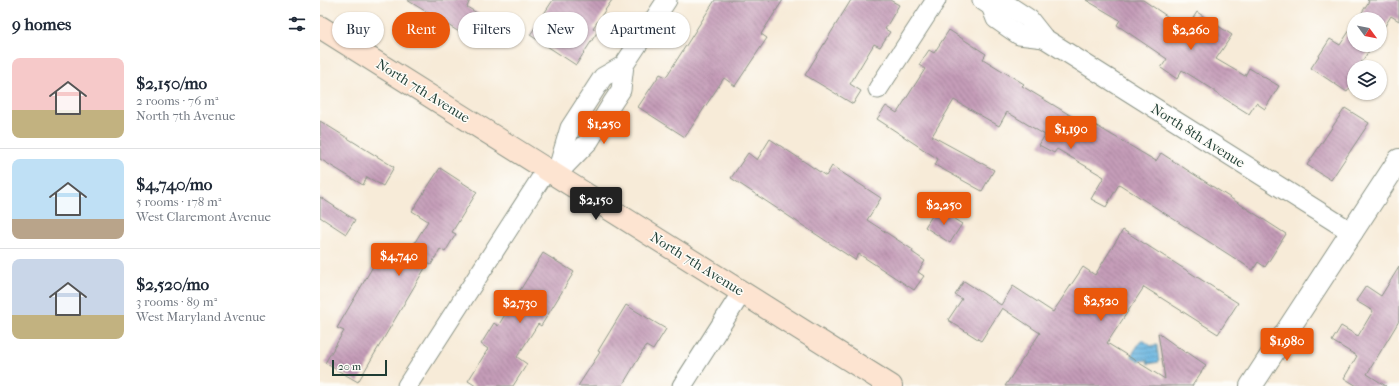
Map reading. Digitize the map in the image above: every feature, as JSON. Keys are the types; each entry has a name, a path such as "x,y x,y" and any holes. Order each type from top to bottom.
{"main road":[{"name":"North 7th Avenue","path":"320,27 891,386"}],"street":[{"path":"552,172 589,141 621,90 624,65 667,0"},
{"path":"878,90 936,0"},
{"name":"North 8th Avenue","path":"986,3 996,19 1019,35 1044,38 1353,233"},
{"path":"407,386 552,172 570,128 594,90 603,77 624,65"},
{"path":"594,90 613,102"},
{"path":"1251,386 1353,233 1399,160"},
{"path":"682,386 742,292"}],"water":[{"path":"1142,339 1151,346 1157,345 1159,362 1148,364 1147,360 1139,361 1131,356"}],"building":[{"path":"407,0 470,0 467,7 475,12 458,12 458,31 450,26 450,12 427,12"},
{"path":"553,0 612,0 604,12 596,12 596,24 593,28 596,30 596,34 588,46 588,12 545,12"},
{"path":"715,0 783,0 761,34 767,38 735,86 724,78 685,137 638,107 660,74 666,77 684,48 690,48 690,39"},
{"path":"851,0 890,0 899,5 885,29 890,32 880,47 874,44 850,84 861,91 853,104 805,75"},
{"path":"1086,0 1143,0 1186,29 1197,12 1232,35 1216,59 1245,76 1249,68 1279,86 1265,109 1256,103 1249,114 1182,70 1177,79 1161,68 1167,59 1117,25 1120,20"},
{"path":"1367,0 1399,0 1399,21 1391,16 1387,23 1387,12 1362,12 1369,1"},
{"path":"949,30 986,54 983,59 1024,84 1022,86 1093,129 1095,125 1156,161 1161,153 1286,234 1265,267 1258,262 1253,270 1119,184 1106,207 1091,199 1104,177 1057,149 1054,153 1039,145 1045,135 1007,112 999,126 954,100 932,136 994,170 982,191 935,165 938,159 877,119 886,106 897,113 925,69 919,65 929,50 934,53"},
{"path":"1347,34 1347,52 1368,52 1363,60 1347,60 1347,92 1311,68 1330,39 1340,45"},
{"path":"550,48 587,48 576,65"},
{"path":"1345,108 1369,123 1331,180 1307,165"},
{"path":"320,121 394,167 383,186 367,177 363,185 320,159"},
{"path":"770,139 826,176 832,166 881,198 867,220 913,250 912,252 925,261 918,272 924,276 914,290 859,254 855,260 731,178 748,153 757,160"},
{"path":"440,168 477,192 452,232 456,234 445,252 440,249 431,265 428,263 358,382 325,363 344,331 337,328 379,256 399,268 428,221 412,211"},
{"path":"320,197 355,220 346,234 320,217"},
{"path":"937,208 962,224 950,243 925,227"},
{"path":"1123,230 1238,303 1218,334 1144,287 1107,343 1165,379 1158,333 1206,365 1192,386 1005,386 1040,333 1002,308 981,341 948,320 962,299 955,295 964,281 1001,305 1013,286 1053,312 1083,267 1095,275"},
{"path":"543,253 574,272 541,326 538,324 517,357 527,364 513,386 476,386 468,381 488,349 481,344 494,323 498,326"},
{"path":"1399,267 1399,321 1367,374 1386,386 1357,386 1344,378 1357,356 1332,341 1341,326 1358,336 1373,311 1356,301 1366,286 1381,296"},
{"path":"626,305 666,329 653,350 646,346 622,386 578,386 600,352 598,351"}]}
